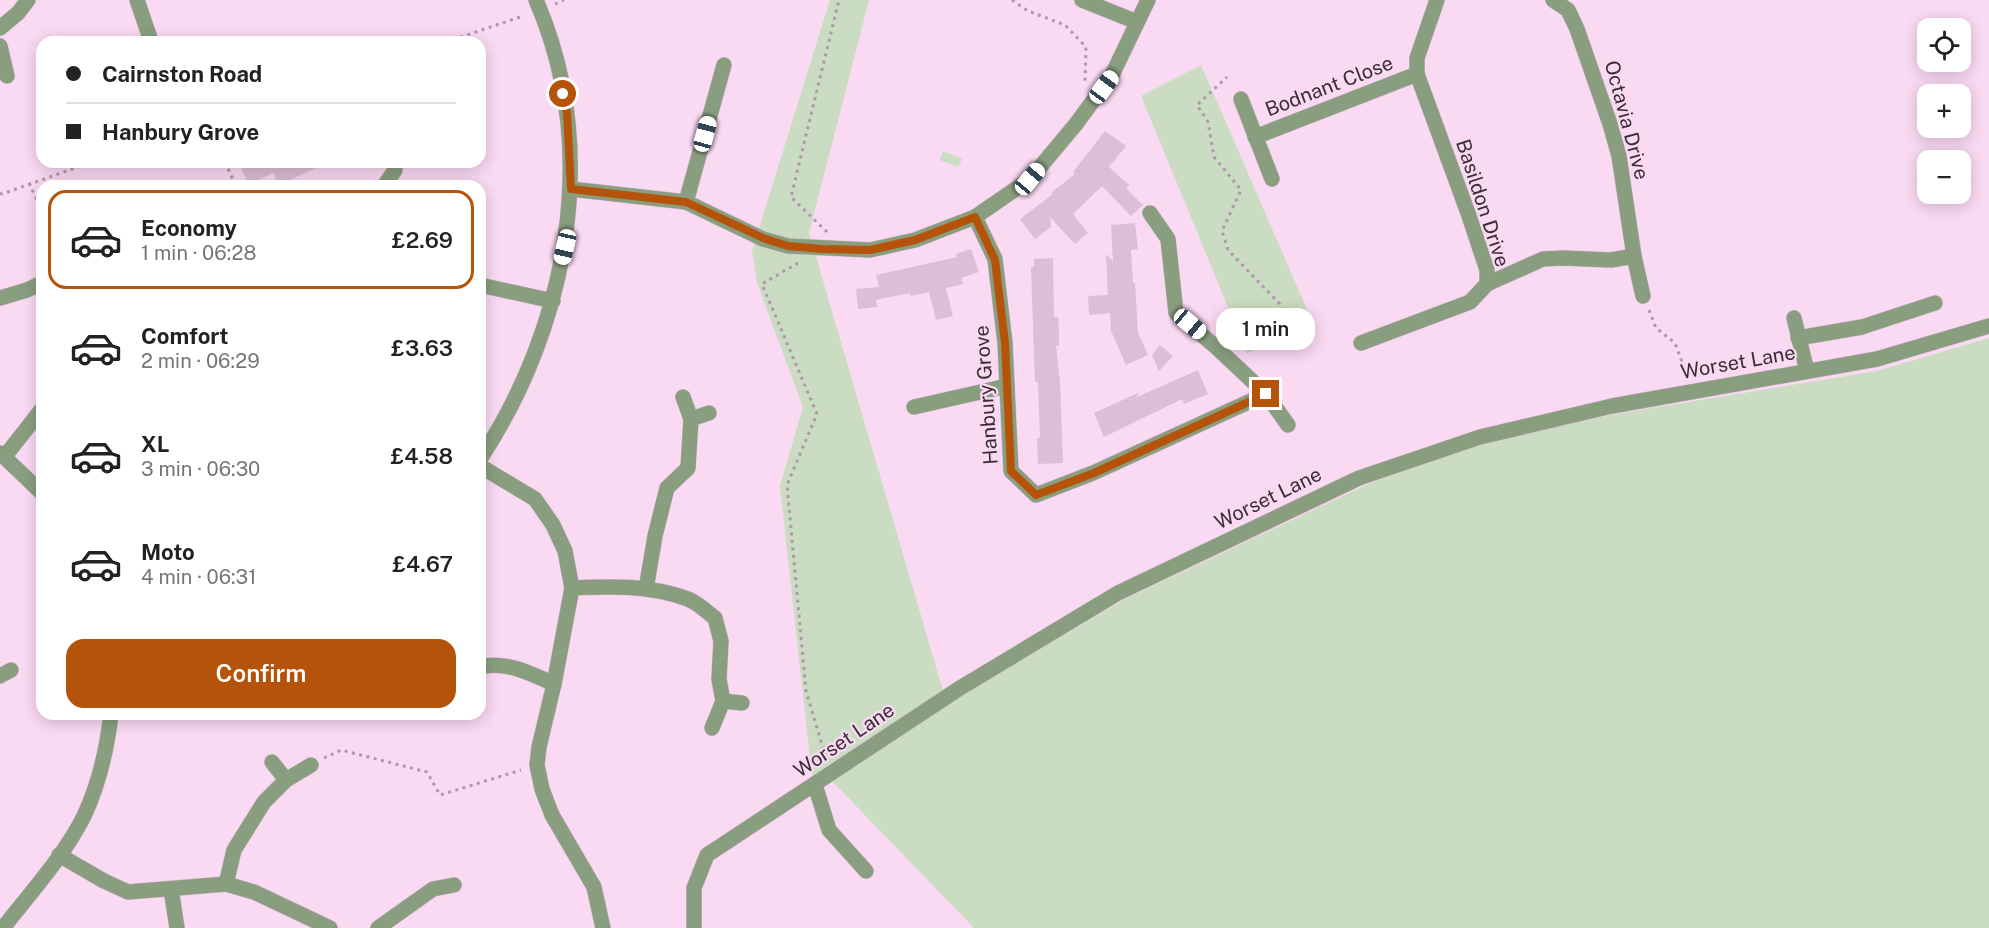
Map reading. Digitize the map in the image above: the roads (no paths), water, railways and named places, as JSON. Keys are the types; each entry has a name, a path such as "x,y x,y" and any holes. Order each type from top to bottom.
{"street":[{"path":"0,28 18,13 28,0"},
{"path":"136,0 149,36"},
{"path":"1082,0 1137,22"},
{"path":"571,189 686,202 763,238 788,246 870,250 915,240 975,217 1030,179 1076,124 1112,75 1148,0"},
{"name":"Basildon Drive","path":"1361,343 1470,302 1487,284 1486,270 1468,213 1417,74 1417,58 1437,0"},
{"name":"Octavia Drive","path":"1553,0 1568,10 1600,91 1619,156 1634,256 1646,302"},
{"path":"486,450 517,395 553,301 565,247 571,189 567,113 555,58 538,5"},
{"path":"0,45 7,76"},
{"path":"686,202 724,65"},
{"name":"Bodnant Close","path":"1255,137 1417,74"},
{"path":"1241,99 1272,180"},
{"path":"388,180 394,170"},
{"path":"1150,213 1168,239 1176,313 1266,394 1288,425"},
{"name":"Hanbury Grove","path":"975,217 995,260 1005,343 1011,471 1036,495 1094,473 1266,394"},
{"path":"1487,284 1543,259 1611,260 1634,256"},
{"path":"0,298 36,286"},
{"path":"486,286 553,301"},
{"path":"1798,338 1862,327 1935,303"},
{"path":"1794,318 1807,371"},
{"name":"Worset Lane","path":"694,928 694,888 707,855 960,688 1118,593 1359,478 1480,437 1612,406 1877,359 1989,326"},
{"path":"914,407 1007,386"},
{"path":"646,589 654,536 667,488 688,468 691,419 682,397"},
{"path":"691,419 709,413"},
{"path":"36,417 3,455 36,487"},
{"path":"486,470 535,500 553,525 564,551 572,588 537,765 542,789 552,815 594,887 603,928"},
{"path":"572,588 622,586 646,589 690,600 715,618 721,641 718,679 723,701 712,728"},
{"path":"486,665 491,664 526,672 554,684"},
{"path":"723,701 742,704"},
{"path":"3,928 59,855 83,816 103,765 110,720"},
{"path":"272,762 286,780"},
{"path":"226,884 234,850 264,802 286,780 311,765"},
{"path":"815,785 829,830 866,871"},
{"path":"59,855 128,892 226,884 254,892 330,928"},
{"path":"378,928 433,889 454,885"},
{"path":"171,889 177,928"}]}
